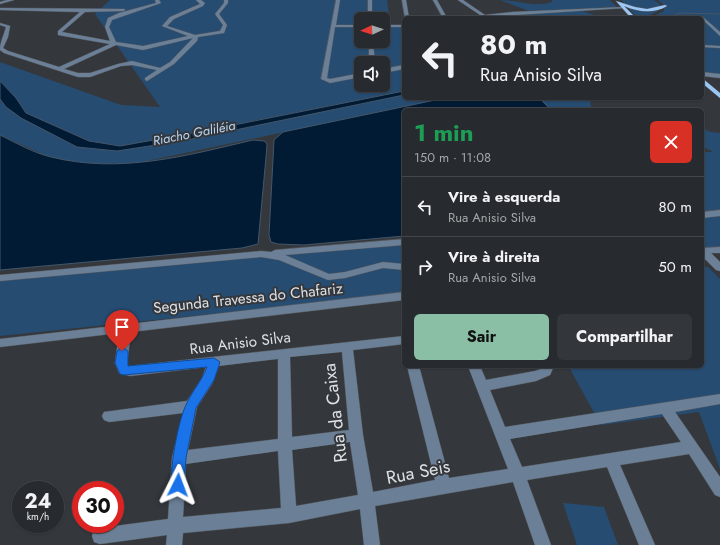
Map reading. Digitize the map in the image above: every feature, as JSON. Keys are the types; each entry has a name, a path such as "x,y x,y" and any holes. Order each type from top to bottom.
{"main road":[{"path":"616,1 630,7 643,10 659,9 664,5 665,10 653,16"},
{"path":"616,1 632,16"},
{"path":"704,82 720,96"}],"street":[{"path":"0,3 12,0"},
{"path":"114,44 108,32 107,24 110,19 121,14 157,4 159,2 157,0"},
{"path":"196,37 164,26 172,18 202,5 203,3 198,0"},
{"path":"88,8 60,32 60,34 114,44 149,48 222,32 225,25 217,14 226,3 226,0"},
{"path":"338,0 325,80 354,76"},
{"path":"370,0 370,12"},
{"path":"404,0 407,16"},
{"path":"435,0 444,16"},
{"path":"460,0 484,16 623,8"},
{"path":"0,9 88,8 120,12 121,14"},
{"path":"113,11 141,9"},
{"path":"704,19 720,35"},
{"path":"714,21 720,27"},
{"path":"0,24 8,26 8,30 0,48 6,52 69,73 83,75 132,64 162,70"},
{"path":"333,26 354,26"},
{"path":"390,26 402,26"},
{"path":"147,78 162,70 174,61 196,37"},
{"path":"59,69 114,44"},
{"path":"704,46 720,47"},
{"path":"390,70 402,67"},
{"path":"704,74 720,76"},
{"path":"704,215 720,214"},
{"path":"0,278 402,242"},
{"path":"704,251 720,250"},
{"path":"704,252 720,268"},
{"path":"261,254 281,257 328,277 345,275 383,265 402,267"},
{"name":"Segunda Travessa do Chafariz","path":"0,343 126,327 402,296"},
{"name":"Rua Anisio Silva","path":"126,327 121,363 124,371 402,340"},
{"name":"Rua da Caixa","path":"347,347 356,435 367,501 372,545"},
{"path":"284,353 285,445 289,515"},
{"path":"174,545 179,458 191,406 208,380 214,362"},
{"path":"413,368 444,486"},
{"path":"475,368 518,475 543,545"},
{"path":"482,386 536,376 546,372 547,368"},
{"path":"501,434 720,399"},
{"path":"109,416 191,406"},
{"path":"668,413 720,490"},
{"path":"179,458 356,435"},
{"name":"Rua Seis","path":"100,536 175,526 289,515 444,486 692,447"},
{"path":"611,460 647,545"}],"shaded area":[{"path":"110,0 387,0 388,12 354,12 354,48 390,48 390,24 402,27 402,91 120,146 89,141 26,113 0,81 0,62 121,105 160,107 95,14"},
{"path":"500,0 546,4 552,2 552,0 610,0 617,7 529,11"},
{"path":"621,0 654,0 661,5 651,9 640,9"},
{"path":"658,0 720,0 720,76 704,74 704,16 654,16 664,11 664,5"},
{"path":"627,7 640,10 660,10 648,16 636,16"},
{"path":"579,10 598,16 521,16 517,14"},
{"path":"402,95 402,100 436,100 133,164 79,163 49,157 0,135 0,99 6,107 21,118 117,151 182,141"},
{"path":"541,100 590,100 591,108 549,108"},
{"path":"704,129 711,132 720,133 720,249 704,252 704,152 713,152 704,147"},
{"path":"402,243 402,294 0,336 0,278"},
{"path":"704,267 708,267 720,279 720,469 699,412 601,425 570,369 704,368"},
{"path":"563,503 604,507 618,545 577,545"}],"water":[{"path":"0,81 16,98 26,113 89,141 120,146 204,131 402,91 402,95 182,141 117,151 77,147 21,118 6,107 0,99"},
{"path":"435,100 541,100 549,108 402,108 402,236 304,245 278,244 271,242 269,235 274,140 283,132"},
{"path":"0,135 25,148 51,157 77,162 102,164 152,161 202,152 253,140 264,141 267,144 258,244 242,248 0,270"}],"waterway":[{"name":"Riacho Galiléia","path":"673,16 680,13 720,14"}],"route":[{"path":"122,351 121,367 124,371 214,362 208,380 191,406 179,458 178,485"}]}
